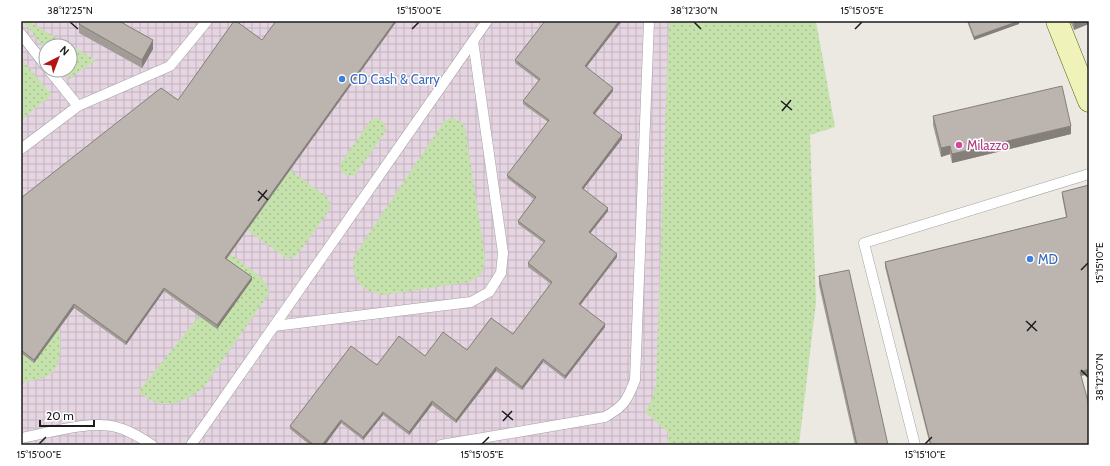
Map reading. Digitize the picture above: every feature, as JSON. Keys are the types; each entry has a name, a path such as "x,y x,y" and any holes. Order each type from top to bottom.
{"main road":[{"path":"1057,21 1089,101"}],"lane":[{"path":"21,149 78,106 170,66 207,21"},
{"path":"191,445 487,21"},
{"path":"441,445 605,417 618,409 628,397 634,380 650,21"},
{"path":"21,34 38,56"},
{"path":"274,326 471,302 489,292 501,273 503,253 473,41"},
{"path":"55,78 78,106"},
{"path":"915,445 864,243 1089,174"},
{"path":"21,438 94,424 116,427 137,435 152,445"}],"shaded area":[{"path":"21,21 696,21 700,230 667,445 21,445"}],"green space":[{"path":"23,21 32,21 31,23 57,38 38,38 38,40"},
{"path":"669,21 816,21 835,127 810,135 816,302 799,445 667,445 669,433 645,412 652,400 656,384"},
{"path":"78,50 96,60 78,73"},
{"path":"21,59 52,95 21,120"},
{"path":"377,118 384,123 386,131 355,175 349,176 344,174 341,170 340,164 371,120"},
{"path":"451,118 456,119 465,127 485,257 483,270 480,275 469,282 384,295 369,291 359,283 356,278 353,264 354,256 445,120"},
{"path":"290,170 327,197 330,202 330,209 298,254 292,258 286,258 247,230"},
{"path":"230,254 261,277 267,285 269,294 203,388 193,395 176,403 163,404 152,401 138,392 199,316 217,328 225,261"},
{"path":"60,327 60,353 57,366 49,375 43,378 21,383 21,353"}],"building":[{"path":"81,21 119,21 153,40 142,60 79,24"},
{"path":"234,21 262,40 276,21 395,21 225,258 252,277 217,325 164,288 126,342 74,304 34,360 21,350 21,198 161,88 178,100"},
{"path":"545,21 619,21 585,66 613,88 593,113 622,135 582,188 608,208 589,232 617,254 579,304 605,324 565,376 543,359 522,387 496,367 456,420 432,401 409,432 383,412 363,437 341,420 322,445 314,445 290,426 351,346 377,365 399,336 425,356 443,332 467,350 491,318 513,334 552,282 528,263 545,241 518,221 536,197 507,175 549,120 523,101 540,79 515,60"},
{"path":"968,21 1019,21 974,37"},
{"path":"1062,86 1071,126 952,154 950,146 941,148 933,116"},
{"path":"1089,185 1089,369 1080,372 1089,405 1089,445 931,445 885,262 1067,217 1062,192"},
{"path":"849,270 888,445 857,445 819,276"}],"place":[{"name":"CD Cash & Carry","path":"342,79"},
{"name":"Milazzo","path":"959,145"},
{"name":"MD","path":"1030,259"}]}
